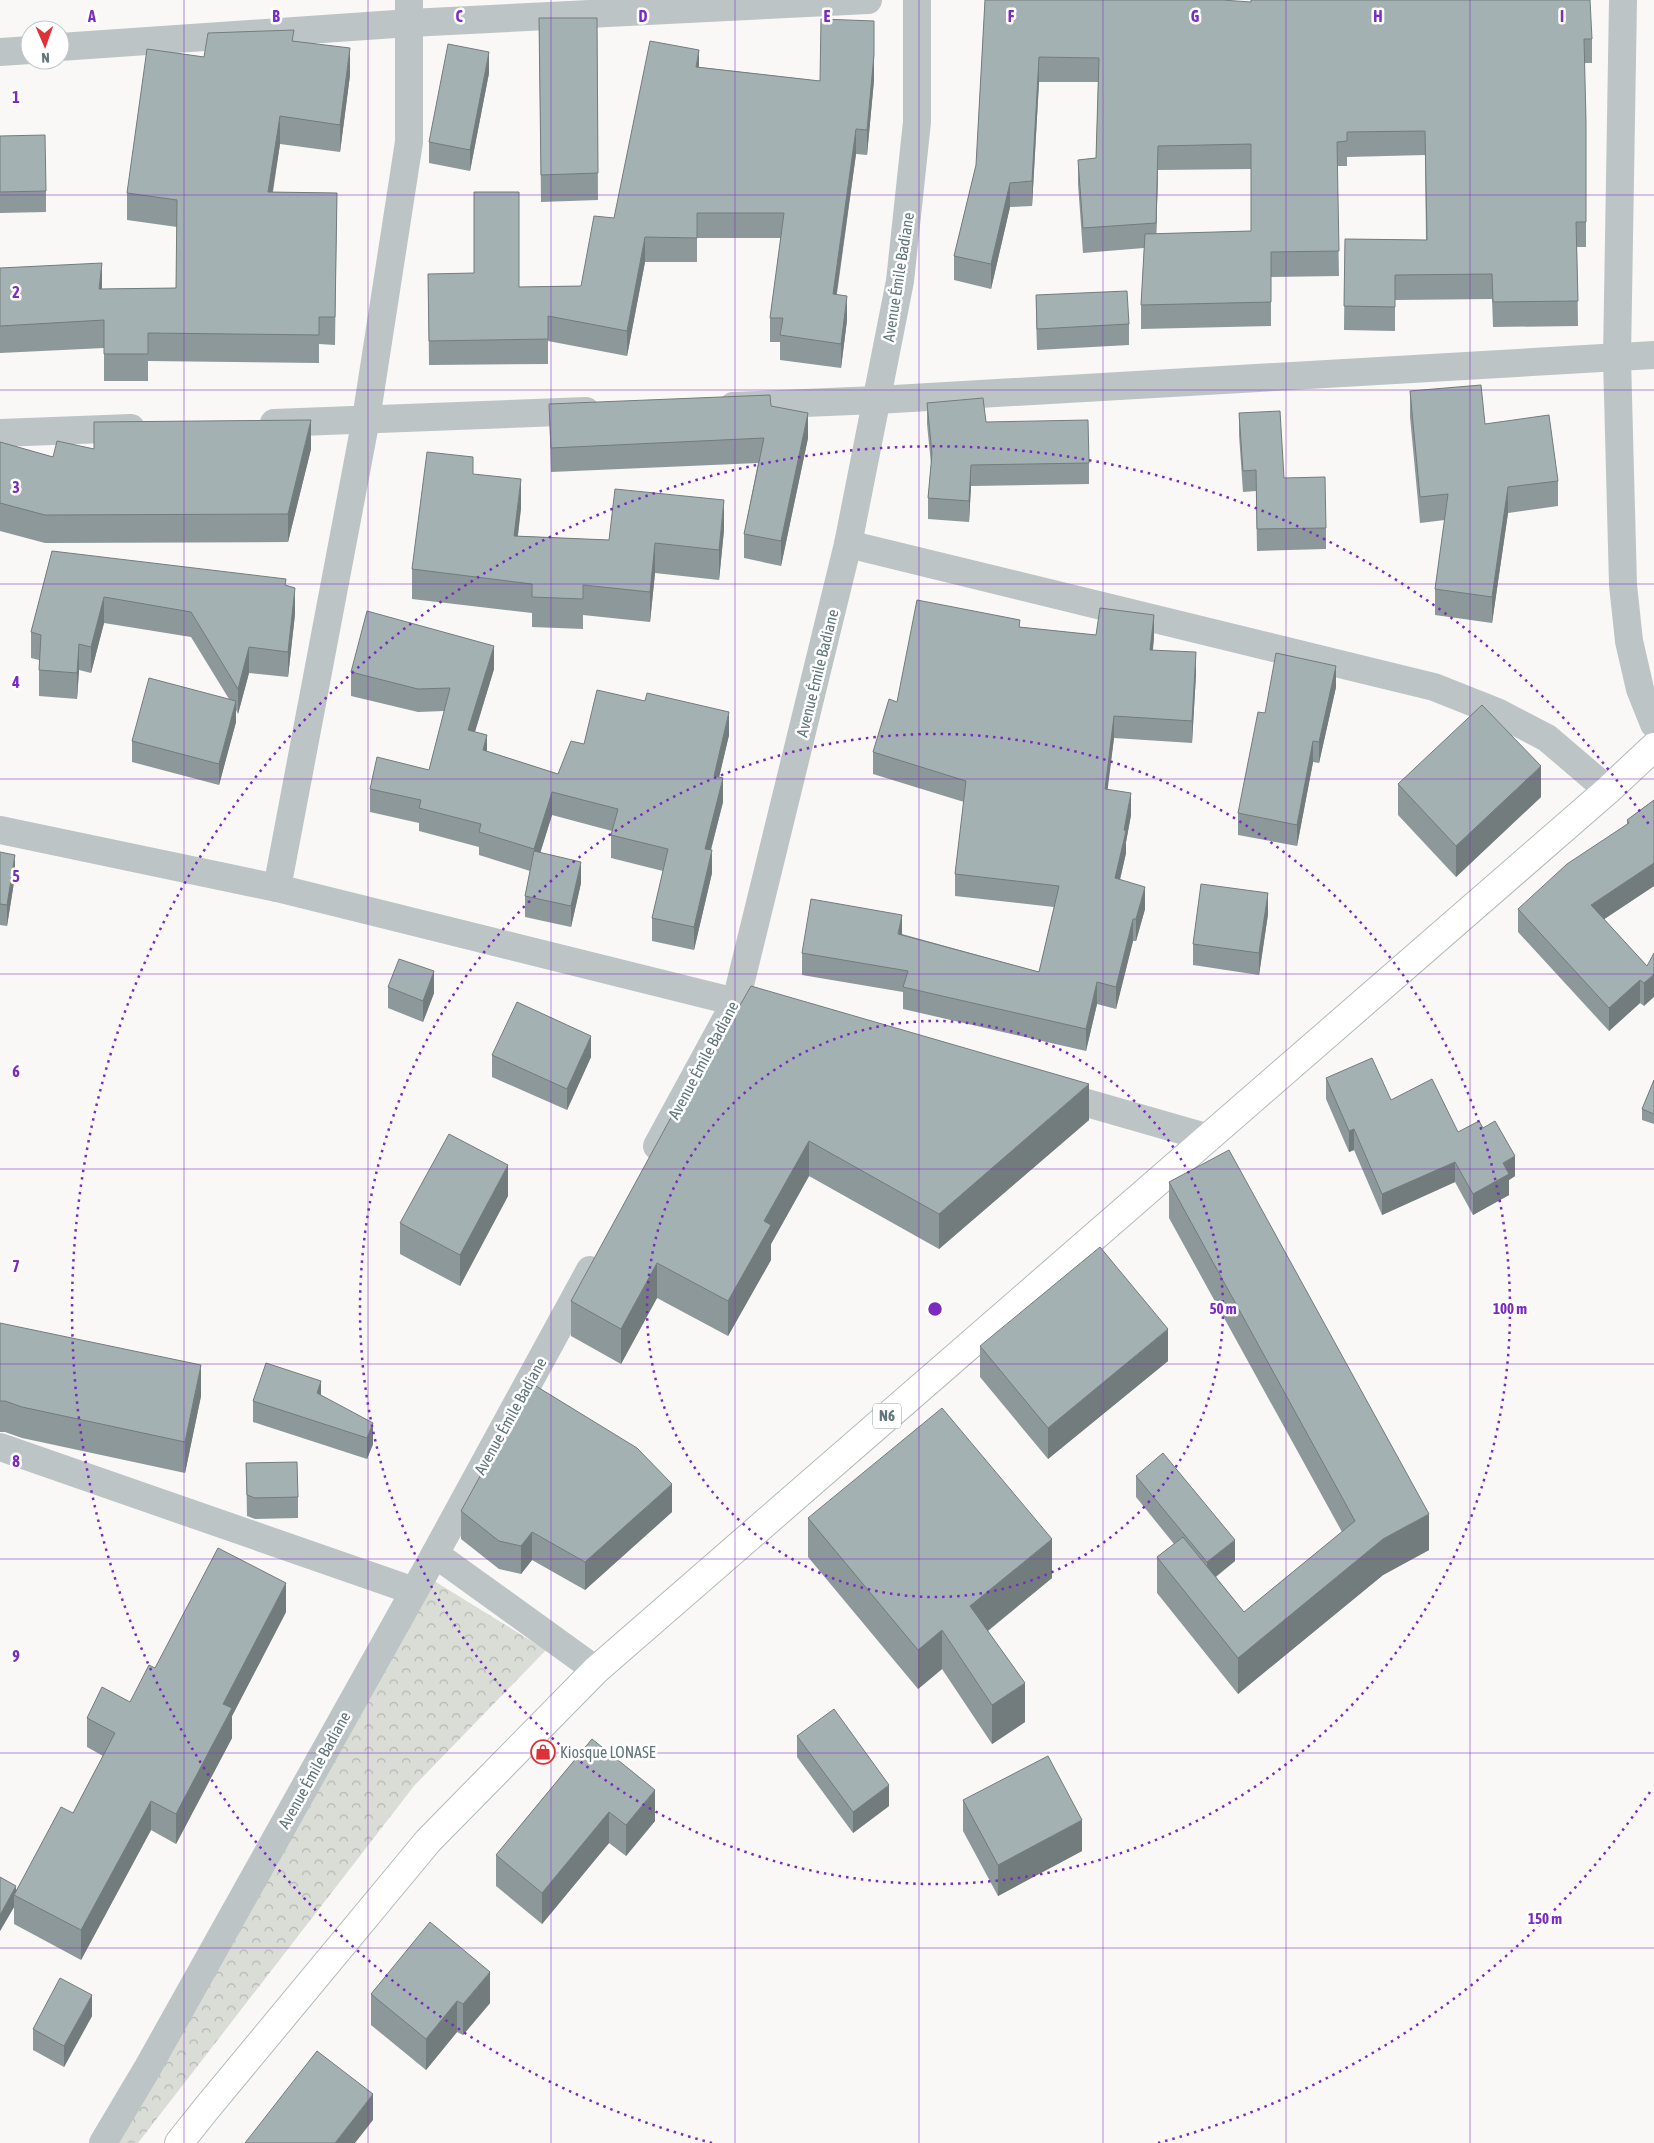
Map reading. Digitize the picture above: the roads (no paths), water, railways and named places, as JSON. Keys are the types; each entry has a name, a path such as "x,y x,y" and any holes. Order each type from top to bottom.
{"main road":[{"name":"N6","path":"179,2143 428,1841 596,1670 1608,790 1654,747"},
{"path":"164,2143 206,2109"}],"street":[{"path":"70,47 409,12 868,0"},
{"name":"Avenue Émile Badiane","path":"645,1168 736,1001 848,544 900,281 918,122 918,0"},
{"path":"1623,0 1617,358 1623,585 1629,641 1640,689 1654,724"},
{"path":"277,888 366,419 409,142 409,12"},
{"path":"0,52 20,51"},
{"path":"710,406 877,400 1654,355"},
{"path":"247,424 612,410"},
{"path":"0,434 158,427"},
{"path":"848,544 1434,687 1497,712 1547,738 1608,790"},
{"path":"0,830 277,888 774,1012"},
{"path":"1030,1086 1209,1138"},
{"name":"Avenue Émile Badiane","path":"103,2143 435,1554 602,1247"},
{"path":"0,1447 414,1591"},
{"path":"435,1554 596,1670"}],"place":[{"name":"Kiosque LONASE","path":"543,1752"}]}
